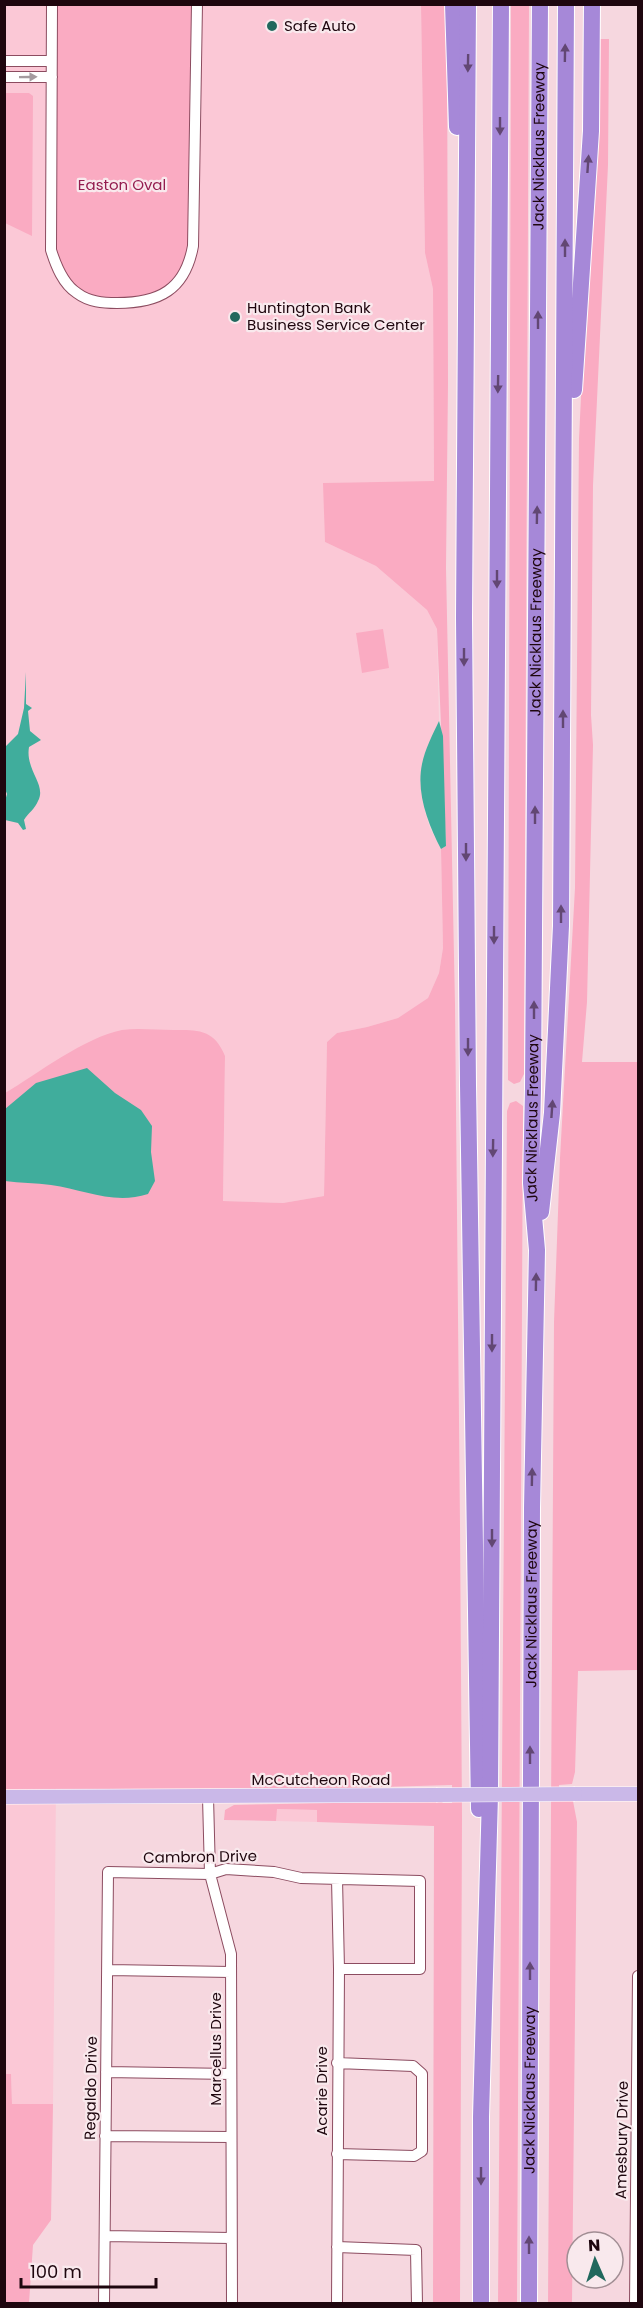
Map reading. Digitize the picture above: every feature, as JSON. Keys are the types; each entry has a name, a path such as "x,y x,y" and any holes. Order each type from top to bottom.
{"highway":[{"path":"453,4 461,226 482,2304"},
{"path":"464,618 468,4"},
{"path":"481,2117 490,1789 501,4"},
{"name":"Jack Nicklaus Freeway","path":"529,2304 532,1508 537,1250 531,1183 531,1115 540,4"},
{"path":"537,1250 552,1113 561,926 566,4"},
{"path":"564,516 572,431 591,131 592,4"}],"main road":[{"name":"McCutcheon Road","path":"4,1797 639,1794"}],"street":[{"path":"52,4 51,250 57,269 76,293 103,303 136,303 164,294 176,285 191,260 194,246 197,4"},
{"path":"4,61 51,61"},
{"path":"4,78 52,77"},
{"name":"Marcellus Drive","path":"208,1797 210,1874 231,1954 231,2304"},
{"name":"Cambron Drive","path":"108,1872 210,1874 226,1869 274,1872 301,1878 420,1881 420,1969 339,1969"},
{"name":"Regaldo Drive","path":"104,2304 108,1872"},
{"name":"Acarie Drive","path":"337,1879 339,1969 337,2304"},
{"path":"108,1970 231,1972"},
{"name":"Amesbury Drive","path":"635,2304 639,1976"},
{"path":"337,2064 413,2066 422,2074 422,2151 414,2156 337,2154"},
{"path":"106,2072 231,2074"},
{"path":"105,2136 231,2137"},
{"path":"105,2236 231,2238"},
{"path":"337,2247 416,2250 417,2304"}],"shaded area":[{"path":"5,5 421,5 425,253 433,289 434,482 324,483 325,542 376,566 427,610 437,629 439,721 422,764 421,781 425,812 441,849 443,948 439,973 428,998 398,1018 337,1033 327,1042 324,1196 283,1203 223,1201 225,1056 106,1035 70,1053 5,1093"},
{"path":"26,672 26,704 32,708 28,711 30,731 41,740 29,747 30,763 40,795 24,820 26,829 23,830 18,823 5,820 7,794 4,748 18,734 24,708"},
{"path":"439,721 443,736 446,846 441,849 424,808 421,786 423,758"},
{"path":"87,1068 115,1093 141,1110 152,1126 151,1152 155,1181 148,1194 123,1198 100,1196 51,1185 5,1181 5,1109 36,1083"},
{"path":"56,1788 53,2104 12,2104 11,2074 5,2074 4,1789"},
{"path":"276,1809 317,1810 317,1822 276,1821"}],"green space":[{"path":"529,4 524,1074 520,1082 514,1084 508,1080 511,5"},
{"name":"Easton Oval","path":"52,5 197,5 193,246 176,285 137,303 76,293 51,250"},
{"path":"421,5 447,5 446,568 455,1004 462,1817 460,2303 433,2303 434,1826 317,1822 317,1810 277,1809 276,1821 224,1820 225,1810 234,1805 441,1801 452,1803 452,1785 347,1788 5,1789 5,1093 77,1048 108,1034 134,1029 198,1031 216,1041 225,1056 223,1201 283,1203 324,1196 327,1042 337,1033 398,1018 428,998 439,973 443,948 441,849 446,846 437,629 427,610 376,566 325,542 323,483 434,481 433,289 425,253"},
{"path":"598,39 609,39 608,165 593,485 591,715 593,745 587,1002 582,1062 638,1062 638,1670 578,1671 575,1772 572,1784 559,1785 559,1801 573,1801 577,1822 573,2230 565,2230 565,2290 572,2290 572,2303 548,2304 554,1322 560,1158 575,888 579,439"},
{"path":"5,93 29,93 33,96 32,236 5,223"},
{"path":"383,629 389,668 362,673 356,633"},
{"path":"516,1101 523,1106 517,2303 498,2304 507,1111 510,1103"},
{"path":"4,2074 11,2074 12,2104 53,2104 51,2220 33,2245 29,2303 5,2303"}],"place":[{"name":"Safe Auto","path":"272,26"},
{"name":"Huntington Bank Business Service Center","path":"235,317"}]}
